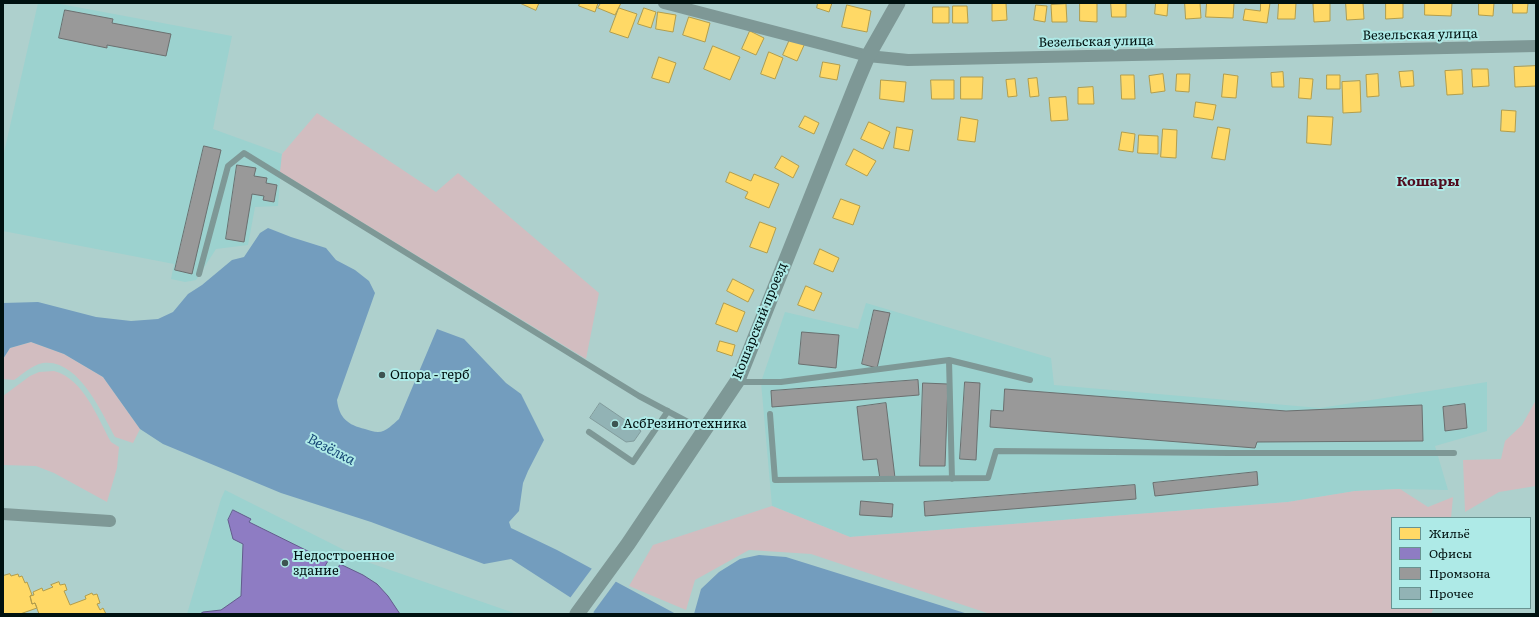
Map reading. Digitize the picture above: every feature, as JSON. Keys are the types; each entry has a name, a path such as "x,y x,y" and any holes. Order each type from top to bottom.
{"street":[{"name":"Везельская улица","path":"664,3 868,56 908,60 1536,46"},
{"name":"Кошарский проезд","path":"577,614 628,544 703,430 738,380 868,56 898,3"},
{"path":"3,514 110,521"}],"lane":[{"path":"199,274 228,166 244,153 639,396 703,430"},
{"path":"949,360 952,479"},
{"path":"738,380 743,382 781,382 949,360 1030,380"},
{"path":"589,432 633,462 668,412"},
{"path":"770,414 776,480 988,478 996,451 1454,453"}],"shaded area":[{"path":"38,3 55,3 232,36 213,129 282,154 278,206 255,207 248,245 216,249 196,280 185,282 171,279 174,264 3,231 3,157"},
{"path":"317,113 436,192 458,173 599,293 586,359 280,172 282,154"},
{"path":"866,303 1051,358 1054,385 1320,408 1487,382 1487,431 1435,446 1448,490 1400,489 1355,491 1288,502 850,537 772,506 761,382 785,312 858,329"},
{"path":"31,342 64,354 103,377 140,429 133,443 115,437 96,402 87,389 78,378 67,369 56,364 43,363 31,368 14,380 3,379 3,359 10,348"},
{"path":"54,371 64,375 82,390 111,442 119,447 117,468 107,502 54,473 36,466 3,465 3,396 30,376 39,372"},
{"path":"1536,400 1536,486 1499,492 1465,512 1463,460 1501,459 1505,441 1522,425"},
{"path":"1400,489 1428,507 1453,497 1451,517 1391,517 1391,609 1434,609 1431,614 990,614 811,554 749,550 695,580 686,610 629,586 653,545 772,506 850,537 1288,502 1355,491"},
{"path":"225,490 370,563 517,614 187,614"}],"water":[{"name":"Везёлка","path":"268,228 326,248 336,260 355,270 369,281 375,293 337,400 340,412 345,420 359,427 373,431 381,432 387,429 399,419 437,329 464,339 506,383 521,394 544,440 523,483 519,511 509,522 511,528 557,550 676,614 596,614 511,559 484,564 371,522 281,493 163,444 140,429 103,377 64,354 31,342 10,348 3,359 3,303 38,302 96,317 131,321 158,319 173,312 188,294 202,285 232,260 244,257 260,233"},
{"path":"759,555 786,557 968,614 694,614 701,589 719,572 740,559"}],"pier":[{"path":"593,567 617,580 592,614 570,598"}],"building: Жильё":[{"path":"520,3 539,3 536,10"},
{"path":"580,3 598,3 595,12 579,6"},
{"path":"601,3 621,3 615,15 598,8"},
{"path":"818,3 832,3 829,12 817,8"},
{"path":"1006,3 1007,20 992,21 992,4"},
{"path":"1080,3 1097,3 1097,22 1080,21"},
{"path":"1111,3 1126,3 1126,17 1112,17"},
{"path":"1156,3 1168,3 1167,16 1155,14"},
{"path":"1185,3 1200,3 1201,18 1186,19"},
{"path":"1207,3 1234,3 1233,18 1206,17"},
{"path":"1261,3 1270,3 1267,23 1243,20 1245,9 1260,11"},
{"path":"1279,3 1296,3 1295,19 1278,19"},
{"path":"1330,3 1330,21 1314,22 1313,4"},
{"path":"1346,3 1363,3 1364,19 1347,20"},
{"path":"1386,3 1403,3 1403,18 1386,19"},
{"path":"1425,3 1452,3 1451,16 1425,15"},
{"path":"1479,3 1494,3 1493,16 1479,15"},
{"path":"1513,3 1528,3 1527,13 1513,13"},
{"path":"1066,4 1067,22 1052,22 1051,5"},
{"path":"847,5 871,11 867,32 842,27"},
{"path":"1036,5 1047,6 1045,22 1034,20"},
{"path":"953,6 967,6 968,23 953,23"},
{"path":"933,7 949,7 949,23 933,23"},
{"path":"619,8 637,14 628,38 610,32"},
{"path":"644,8 656,12 651,28 638,24"},
{"path":"658,12 676,15 673,32 656,29"},
{"path":"689,17 710,23 705,42 683,35"},
{"path":"750,31 764,38 756,55 742,49"},
{"path":"791,37 805,43 797,61 783,55"},
{"path":"713,46 740,57 730,80 704,69"},
{"path":"769,52 783,58 775,79 761,74"},
{"path":"659,57 676,63 669,83 652,78"},
{"path":"823,62 840,65 837,80 820,77"},
{"path":"1536,66 1536,86 1515,87 1514,67"},
{"path":"1472,69 1488,69 1489,86 1473,87"},
{"path":"1462,70 1463,94 1447,95 1445,71"},
{"path":"1413,71 1414,86 1401,87 1399,72"},
{"path":"1283,72 1284,87 1272,87 1271,73"},
{"path":"1163,74 1165,91 1151,93 1149,76"},
{"path":"1177,74 1190,74 1189,92 1176,91"},
{"path":"1224,74 1238,76 1236,98 1222,97"},
{"path":"1378,74 1379,96 1367,97 1366,75"},
{"path":"1121,75 1134,75 1135,99 1122,99"},
{"path":"1327,75 1340,75 1340,89 1327,89"},
{"path":"961,77 983,77 982,99 961,99"},
{"path":"1037,78 1039,96 1030,97 1028,79"},
{"path":"1300,78 1313,79 1311,99 1299,98"},
{"path":"1015,79 1017,96 1008,97 1006,80"},
{"path":"881,80 906,82 904,102 880,99"},
{"path":"931,80 954,80 954,99 932,99"},
{"path":"1360,81 1361,112 1343,113 1342,82"},
{"path":"1093,87 1094,104 1078,104 1078,88"},
{"path":"1066,97 1068,120 1051,121 1049,98"},
{"path":"1196,102 1216,105 1213,120 1194,117"},
{"path":"1502,110 1516,111 1515,132 1501,131"},
{"path":"805,116 819,123 814,134 799,127"},
{"path":"1308,116 1333,117 1331,145 1307,143"},
{"path":"961,117 978,120 975,142 958,140"},
{"path":"869,122 890,132 883,149 861,139"},
{"path":"897,127 913,130 909,151 894,148"},
{"path":"1218,127 1230,129 1225,160 1212,158"},
{"path":"1163,129 1177,130 1176,158 1161,157"},
{"path":"1122,132 1135,134 1133,152 1119,150"},
{"path":"1139,135 1158,136 1158,154 1138,153"},
{"path":"854,149 876,161 867,176 846,165"},
{"path":"782,156 799,166 793,178 775,168"},
{"path":"730,172 751,181 754,174 779,184 769,208 745,198 748,192 726,182"},
{"path":"841,199 860,206 853,225 833,218"},
{"path":"760,222 776,228 767,253 750,247"},
{"path":"820,249 839,258 833,272 814,264"},
{"path":"733,279 754,290 748,302 727,291"},
{"path":"806,286 822,293 814,311 798,305"},
{"path":"724,303 745,312 737,332 716,324"},
{"path":"720,341 735,345 732,356 717,351"},
{"path":"10,574 11,576 18,574 19,577 22,576 25,583 27,582 32,595 30,596 32,604 35,603 37,608 20,614 3,614 3,576"},
{"path":"59,582 60,585 65,584 67,590 64,591 70,605 86,599 85,596 92,593 93,595 97,594 100,603 97,604 100,610 103,608 106,614 39,614 35,603 32,604 30,596 34,595 33,592 42,588 43,591 53,587 51,585"}],"building: Офисы":[{"name":"Недостроенное здание","path":"233,510 251,519 249,522 328,561 325,566 336,572 340,564 363,575 377,584 388,596 400,614 200,614 203,612 221,610 241,596 243,544 233,539 228,520"}],"building: Промзона":[{"path":"65,10 113,19 112,23 171,34 166,56 107,45 107,48 59,38"},
{"path":"204,146 221,150 192,274 175,270"},
{"path":"237,165 256,168 254,176 267,178 266,183 277,185 274,202 263,200 264,196 252,194 244,242 226,239"},
{"path":"874,310 890,313 877,368 862,364"},
{"path":"802,332 839,335 836,368 799,364"},
{"path":"918,380 919,395 772,407 771,391"},
{"path":"965,382 980,383 976,460 960,459"},
{"path":"923,383 948,384 945,466 920,466"},
{"path":"1005,389 1286,411 1422,405 1423,441 1257,442 1255,448 990,427 991,410 1003,411"},
{"path":"886,403 895,478 880,479 877,459 863,460 857,407"},
{"path":"1465,404 1467,428 1445,431 1443,407"},
{"path":"1257,472 1258,485 1155,496 1153,483"},
{"path":"1135,485 1136,499 925,516 924,502"},
{"path":"861,501 893,504 892,517 860,515"}],"building: Прочее":[{"name":"АсбРезинотехника","path":"600,403 641,431 634,441 626,442 590,418"}],"place":[{"name":"Опора - герб","path":"382,375"},
{"name":"АсбРезинотехника","path":"615,424"},
{"name":"Недостроенное здание","path":"285,563"}],"district":[{"name":"Кошары","path":"1428,182"}]}
